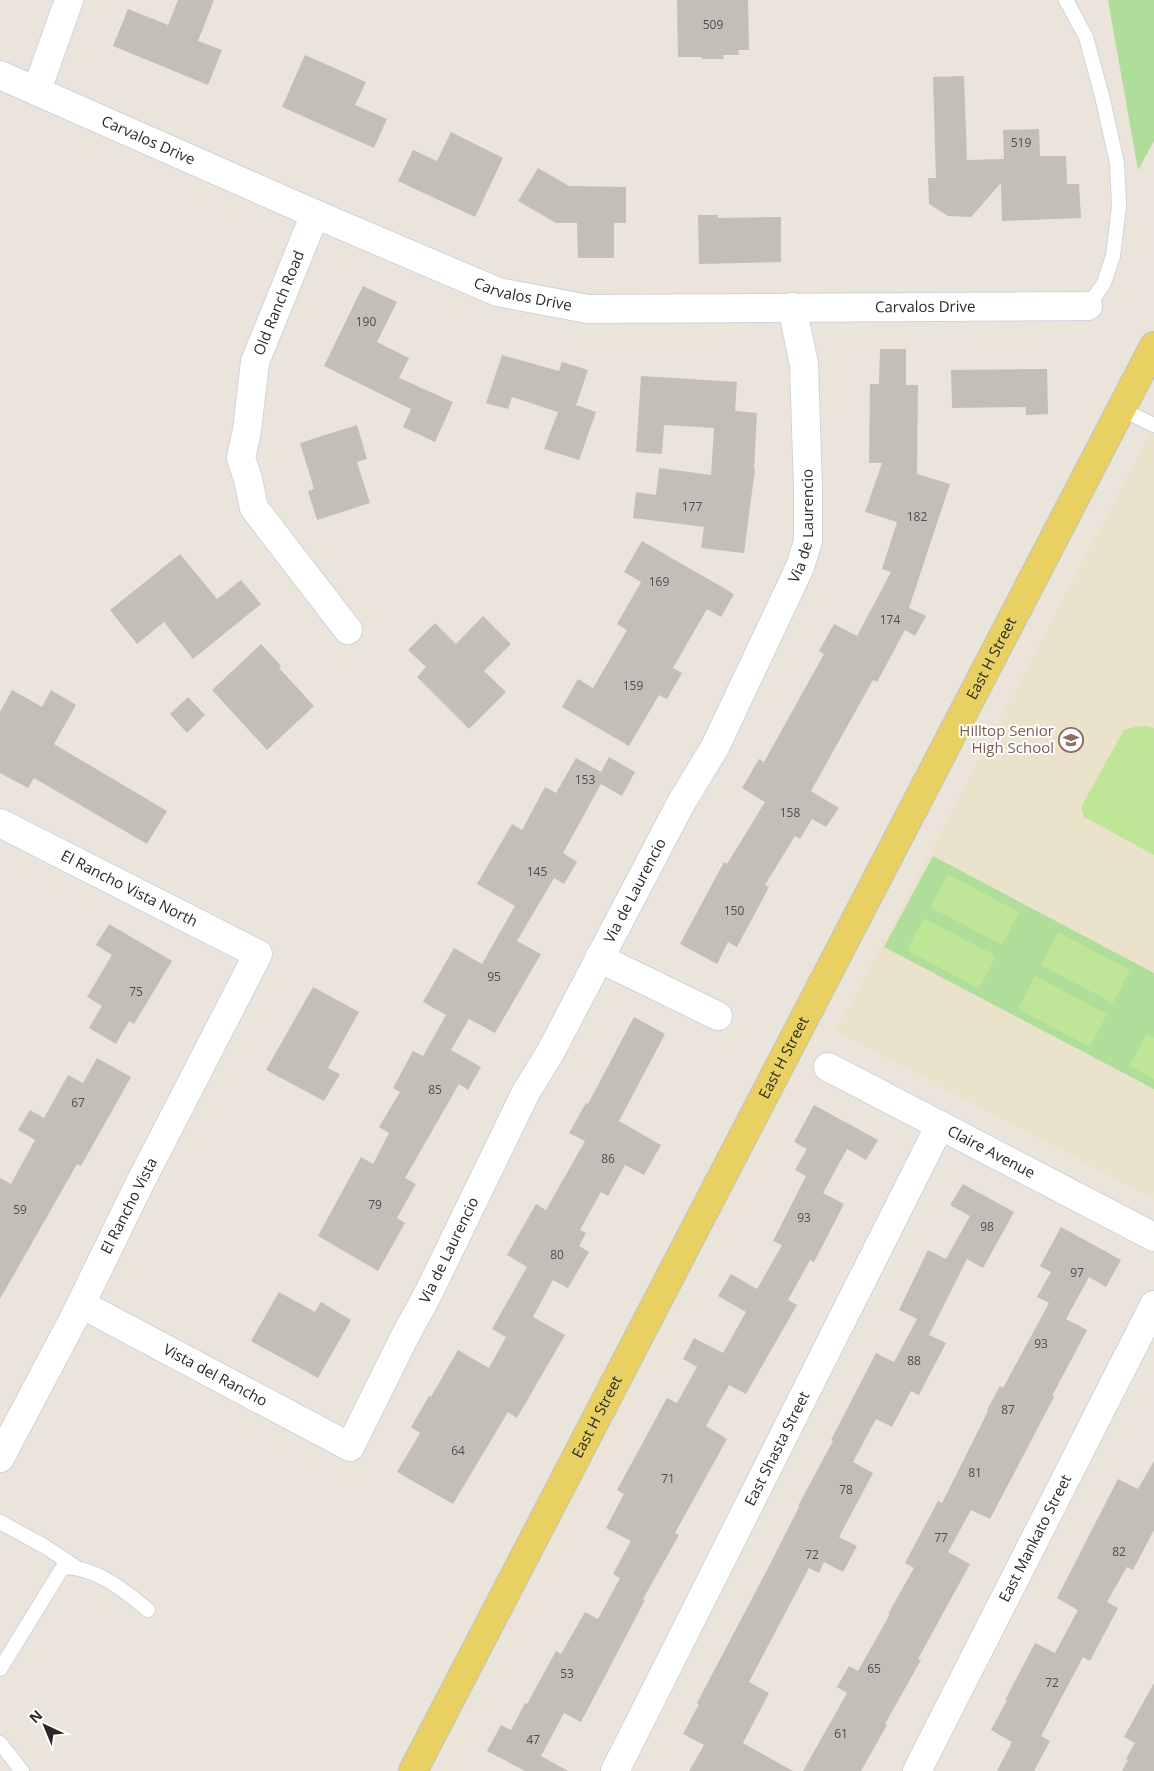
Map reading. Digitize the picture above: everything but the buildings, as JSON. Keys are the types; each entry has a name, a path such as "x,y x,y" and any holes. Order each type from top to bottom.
{"main road":[{"name":"East H Street","path":"414,1771 1154,346"}],"street":[{"path":"37,90 69,0"},
{"name":"Carvalos Drive","path":"0,75 315,214 504,293 588,309 1088,306"},
{"name":"Old Ranch Road","path":"315,214 255,362 247,430 241,458 254,508 348,630"},
{"name":"Via de Laurencio","path":"350,1446 428,1294 526,1092 550,1053 680,805 715,747 800,567 808,541 805,382 804,364 792,307"},
{"name":"El Rancho Vista North","path":"0,823 258,954"},
{"name":"El Rancho Vista","path":"0,1458 81,1304 136,1191 258,954"},
{"path":"600,958 718,1016"},
{"name":"Claire Avenue","path":"828,1067 1154,1237"},
{"name":"East Shasta Street","path":"615,1771 940,1125"},
{"name":"Vista del Rancho","path":"81,1304 350,1446"},
{"name":"East Mankato Street","path":"917,1771 1154,1305"}],"lane":[{"path":"1066,0 1086,37 1117,163 1120,206 1114,256 1104,283 1088,306"},
{"path":"1121,409 1154,425"},
{"path":"0,1522 44,1546 76,1567 116,1584 148,1610"},
{"path":"0,1669 63,1567 76,1567"},
{"path":"0,1744 22,1771"}],"shaded area":[{"name":"Hilltop Senior High School","path":"1154,426 1154,1199 836,1031"}],"green space":[{"path":"1108,0 1154,0 1154,141 1138,170"},
{"path":"1147,726 1154,728 1154,855 1084,817 1081,807 1124,730"},
{"path":"933,856 1154,973 1154,1089 884,947"},
{"path":"948,874 1019,912 1002,945 930,907"},
{"path":"924,918 996,956 979,989 907,950"},
{"path":"1058,932 1130,970 1113,1003 1041,965"},
{"path":"1035,976 1107,1014 1090,1047 1018,1009"},
{"path":"1147,1033 1154,1037 1154,1079 1129,1066"}],"place":[{"name":"Hilltop Senior High School","path":"1071,740"}]}
